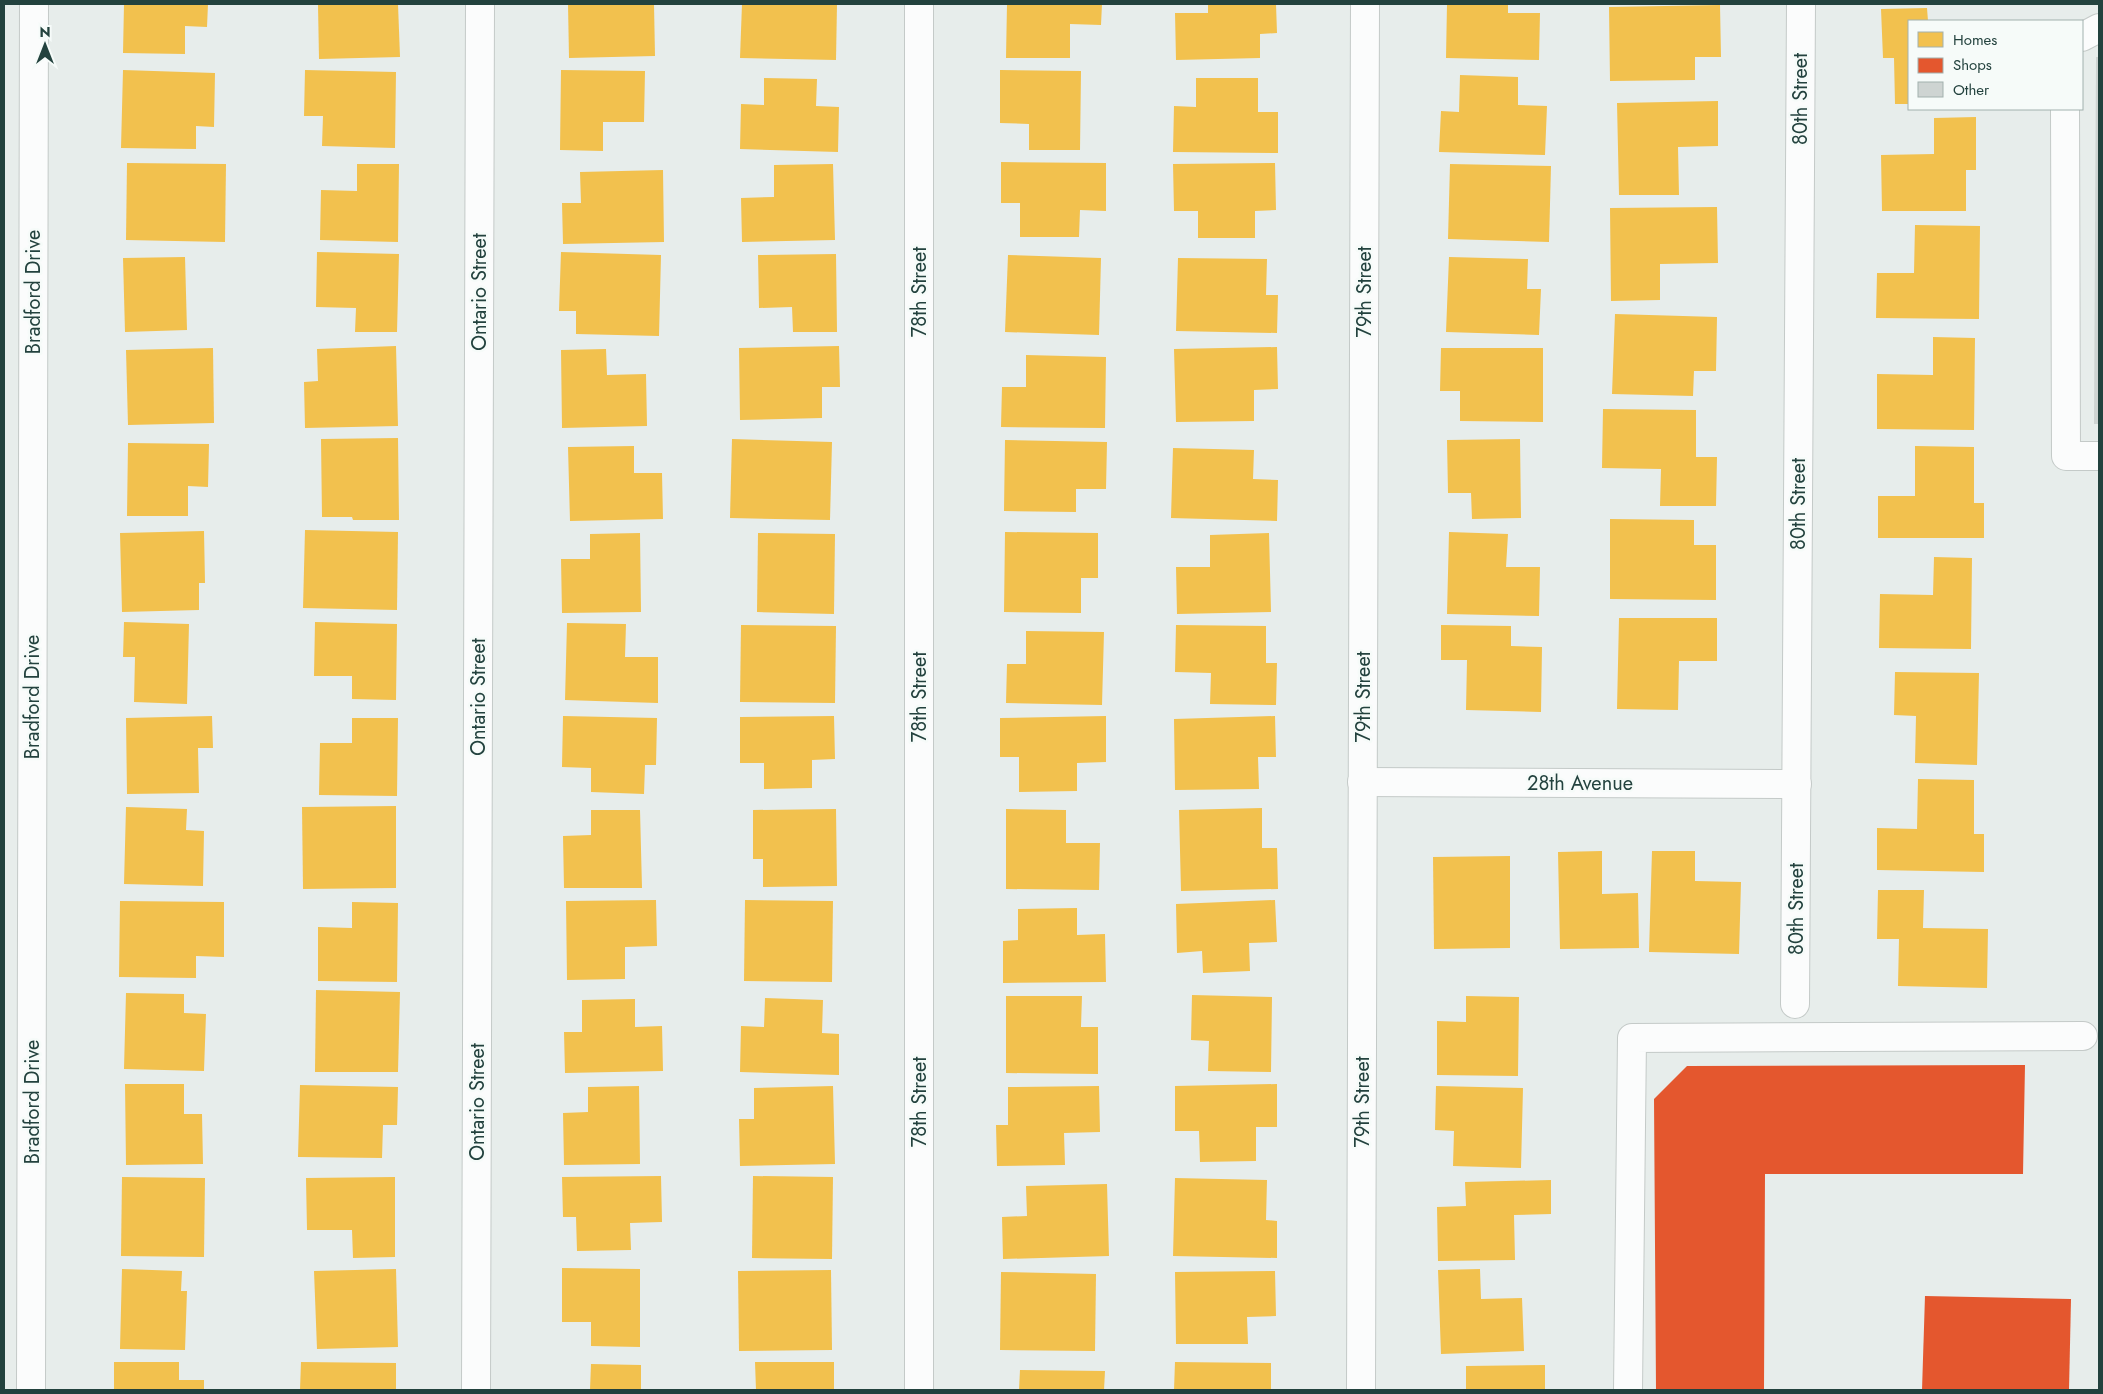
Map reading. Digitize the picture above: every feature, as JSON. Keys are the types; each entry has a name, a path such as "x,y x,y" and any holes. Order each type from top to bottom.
{"street":[{"name":"Bradford Drive","path":"31,1390 34,4"},
{"name":"Ontario Street","path":"476,1390 480,4"},
{"name":"78th Street","path":"918,1390 919,4"},
{"name":"79th Street","path":"1361,1390 1365,4"},
{"name":"80th Street","path":"1796,1004 1801,4"},
{"path":"2083,36 2099,28"},
{"path":"2065,110 2066,456 2099,456"},
{"name":"28th Avenue","path":"1362,782 1797,784"},
{"path":"1628,1390 1632,1038 2084,1036"}],"building: Homes":[{"path":"124,4 208,4 207,27 185,26 185,54 123,53"},
{"path":"398,4 400,57 319,59 318,5"},
{"path":"568,4 654,4 655,56 569,58"},
{"path":"742,4 837,4 836,60 740,58"},
{"path":"1007,4 1102,4 1101,25 1070,24 1070,58 1006,58"},
{"path":"1208,4 1276,4 1277,33 1260,34 1260,58 1176,60 1175,13 1208,13"},
{"path":"1447,4 1508,4 1508,13 1540,13 1539,60 1446,58"},
{"path":"1720,5 1721,57 1695,57 1695,80 1610,81 1609,7"},
{"path":"1927,8 1928,20 1908,20 1908,104 1895,104 1894,58 1883,58 1881,9"},
{"path":"123,70 215,73 214,127 196,126 196,149 121,148"},
{"path":"305,70 396,72 395,148 322,146 323,116 304,116"},
{"path":"561,70 645,71 644,122 603,122 603,151 560,150"},
{"path":"1000,70 1081,71 1080,150 1029,150 1029,124 1000,123"},
{"path":"1460,75 1518,77 1518,105 1547,106 1545,155 1439,152 1441,111 1459,112"},
{"path":"764,78 817,79 816,106 839,107 838,152 740,149 741,104 764,105"},
{"path":"1196,78 1258,78 1258,112 1278,112 1278,153 1173,152 1174,106 1196,107"},
{"path":"1718,101 1718,146 1678,147 1679,195 1619,195 1617,103"},
{"path":"1976,117 1976,170 1966,170 1966,211 1882,211 1881,155 1934,154 1934,118"},
{"path":"1001,162 1106,163 1106,211 1080,210 1079,237 1020,237 1020,203 1001,203"},
{"path":"127,163 226,164 225,242 126,240"},
{"path":"1275,163 1276,210 1255,211 1255,238 1198,238 1198,211 1174,211 1173,164"},
{"path":"357,164 399,164 398,242 320,240 321,190 357,191"},
{"path":"833,164 835,240 742,242 741,198 774,197 774,165"},
{"path":"1450,164 1551,166 1549,242 1448,239"},
{"path":"663,170 664,242 563,244 562,203 581,203 580,172"},
{"path":"1717,207 1718,263 1660,264 1660,300 1611,301 1610,208"},
{"path":"1915,225 1980,226 1979,319 1876,318 1877,273 1914,273"},
{"path":"317,252 399,254 397,332 355,332 356,308 316,307"},
{"path":"561,252 661,255 659,336 576,334 576,311 559,311"},
{"path":"836,254 837,332 793,332 792,307 759,308 758,255"},
{"path":"1008,255 1101,258 1099,335 1005,332"},
{"path":"185,257 187,330 125,332 123,258"},
{"path":"1449,257 1528,259 1527,289 1541,289 1539,335 1446,332"},
{"path":"1178,258 1267,259 1266,295 1278,295 1277,333 1176,331"},
{"path":"1615,314 1717,317 1716,371 1694,371 1693,396 1612,394"},
{"path":"1933,337 1975,338 1974,430 1877,429 1877,374 1933,375"},
{"path":"396,346 398,426 305,428 304,382 318,381 317,349"},
{"path":"839,346 840,387 822,387 822,418 740,420 739,348"},
{"path":"1277,347 1278,389 1254,390 1254,421 1176,422 1174,349"},
{"path":"213,348 214,423 128,425 126,350"},
{"path":"1441,348 1543,348 1543,422 1460,421 1460,391 1440,391"},
{"path":"606,349 607,375 646,374 647,426 562,428 561,350"},
{"path":"1026,355 1106,357 1105,428 1001,427 1002,387 1026,387"},
{"path":"1603,409 1696,410 1696,457 1717,457 1716,506 1660,506 1661,469 1602,468"},
{"path":"398,438 399,520 353,520 352,517 322,517 321,439"},
{"path":"732,439 832,442 830,520 730,518"},
{"path":"1520,439 1521,518 1472,519 1471,493 1448,493 1447,440"},
{"path":"1005,440 1107,442 1106,489 1076,489 1076,512 1004,511"},
{"path":"128,443 209,444 208,487 188,486 188,516 127,516"},
{"path":"634,446 634,473 662,473 663,519 570,521 568,447"},
{"path":"1915,446 1974,447 1974,503 1984,503 1984,538 1878,538 1878,496 1915,496"},
{"path":"1173,448 1254,450 1253,479 1278,480 1277,521 1171,518"},
{"path":"1610,519 1694,520 1694,545 1716,545 1716,600 1610,599"},
{"path":"305,530 398,532 397,610 303,608"},
{"path":"204,531 205,583 199,583 199,610 122,612 120,533"},
{"path":"1005,532 1098,533 1098,578 1081,578 1081,613 1004,612"},
{"path":"1449,532 1508,534 1506,567 1540,567 1539,616 1447,614"},
{"path":"640,533 641,612 562,613 561,559 590,559 590,534"},
{"path":"758,533 835,534 834,614 757,612"},
{"path":"1269,533 1271,612 1177,614 1176,567 1210,567 1210,535"},
{"path":"1934,557 1972,558 1971,649 1879,648 1880,594 1933,595"},
{"path":"1619,618 1717,618 1717,661 1679,661 1678,710 1617,709"},
{"path":"124,622 189,624 187,704 134,702 135,657 123,657"},
{"path":"315,622 397,624 396,700 352,699 352,676 314,676"},
{"path":"567,623 626,624 625,657 658,657 658,703 565,700"},
{"path":"741,625 836,626 835,703 740,702"},
{"path":"1176,625 1266,626 1266,663 1277,663 1276,705 1210,704 1211,673 1175,672"},
{"path":"1441,625 1511,626 1511,646 1542,647 1541,712 1466,710 1467,660 1441,660"},
{"path":"1026,631 1104,632 1102,705 1006,703 1007,664 1026,664"},
{"path":"1895,672 1979,673 1977,765 1915,763 1916,716 1894,715"},
{"path":"212,716 213,748 198,748 199,793 127,794 126,718"},
{"path":"563,716 657,718 656,765 645,765 644,794 591,792 591,768 562,767"},
{"path":"834,716 835,759 812,760 812,788 764,789 764,763 740,763 740,717"},
{"path":"1106,716 1106,762 1077,763 1077,791 1019,792 1019,757 1000,757 1000,718"},
{"path":"1275,716 1276,757 1258,757 1259,789 1175,790 1174,719"},
{"path":"352,718 398,718 397,796 319,795 320,743 352,743"},
{"path":"1918,779 1974,780 1974,834 1984,834 1984,872 1877,870 1877,828 1917,829"},
{"path":"396,806 396,888 303,889 302,807"},
{"path":"126,807 187,809 186,830 204,831 203,886 124,884"},
{"path":"1262,808 1262,848 1277,848 1278,889 1181,891 1179,810"},
{"path":"836,809 837,886 763,887 763,859 753,859 753,810"},
{"path":"1006,809 1066,810 1066,843 1100,843 1099,890 1006,889"},
{"path":"591,810 640,810 642,888 564,888 563,836 591,835"},
{"path":"1602,851 1602,894 1638,893 1639,948 1560,949 1558,852"},
{"path":"1652,851 1695,851 1695,881 1741,882 1739,954 1649,952"},
{"path":"1510,856 1510,948 1434,949 1433,857"},
{"path":"1878,890 1924,890 1923,928 1988,929 1987,988 1898,986 1899,939 1877,939"},
{"path":"656,900 657,946 625,947 625,979 567,980 566,901"},
{"path":"745,900 833,901 832,982 744,981"},
{"path":"1275,900 1277,942 1249,943 1250,971 1203,973 1202,951 1177,953 1176,904"},
{"path":"120,901 224,902 224,957 196,956 196,978 119,977"},
{"path":"352,902 398,903 397,982 318,981 318,927 352,928"},
{"path":"1077,908 1077,935 1105,934 1106,982 1003,983 1003,941 1018,940 1018,909"},
{"path":"316,990 400,992 398,1072 315,1072"},
{"path":"126,993 184,994 184,1013 206,1014 204,1071 124,1069"},
{"path":"1192,995 1272,997 1271,1072 1208,1071 1209,1041 1191,1040"},
{"path":"1006,996 1082,996 1081,1027 1098,1027 1098,1074 1006,1073"},
{"path":"1466,996 1519,997 1518,1076 1437,1075 1437,1021 1466,1022"},
{"path":"765,998 823,1000 822,1033 839,1034 839,1075 740,1072 741,1026 764,1027"},
{"path":"635,999 635,1027 662,1026 663,1071 565,1073 564,1032 582,1032 582,1000"},
{"path":"125,1084 184,1084 184,1114 202,1114 203,1164 126,1165"},
{"path":"1277,1084 1277,1127 1256,1127 1256,1161 1200,1162 1199,1131 1175,1131 1175,1086"},
{"path":"300,1085 398,1087 397,1125 383,1125 382,1158 298,1157"},
{"path":"639,1086 640,1164 564,1165 563,1113 588,1112 588,1087"},
{"path":"833,1086 835,1164 740,1166 739,1119 754,1119 754,1088"},
{"path":"1099,1086 1100,1132 1064,1133 1065,1165 997,1166 996,1125 1008,1125 1008,1087"},
{"path":"1436,1086 1523,1088 1521,1168 1453,1166 1454,1131 1435,1130"},
{"path":"661,1176 662,1222 630,1223 631,1250 577,1251 576,1217 563,1217 562,1177"},
{"path":"753,1176 833,1177 832,1259 752,1258"},
{"path":"122,1177 205,1178 204,1257 121,1256"},
{"path":"395,1177 395,1257 353,1258 352,1230 307,1230 306,1178"},
{"path":"1175,1178 1267,1180 1266,1220 1277,1221 1277,1258 1173,1256"},
{"path":"1551,1180 1551,1214 1514,1215 1515,1260 1438,1261 1437,1207 1466,1206 1465,1182"},
{"path":"1107,1184 1109,1256 1003,1259 1002,1217 1027,1216 1026,1186"},
{"path":"562,1268 640,1269 640,1347 591,1346 591,1322 562,1322"},
{"path":"122,1269 182,1271 181,1291 187,1291 185,1350 120,1349"},
{"path":"396,1269 398,1347 317,1349 314,1271"},
{"path":"1480,1269 1481,1299 1522,1298 1524,1351 1441,1354 1438,1270"},
{"path":"831,1270 832,1350 739,1351 738,1271"},
{"path":"1275,1271 1276,1316 1247,1317 1248,1344 1176,1344 1175,1272"},
{"path":"1001,1272 1096,1274 1095,1351 1000,1350"},
{"path":"114,1362 179,1362 179,1380 204,1380 204,1390 114,1390"},
{"path":"301,1362 396,1363 396,1390 300,1390"},
{"path":"755,1362 834,1362 834,1390 756,1390"},
{"path":"1175,1362 1271,1363 1271,1390 1174,1390"},
{"path":"591,1364 641,1365 641,1390 590,1390"},
{"path":"1545,1365 1545,1390 1466,1390 1466,1366"},
{"path":"1020,1370 1105,1371 1104,1390 1019,1390"}],"building: Shops":[{"path":"2025,1065 2023,1174 1765,1174 1764,1390 1656,1390 1654,1099 1687,1066"},
{"path":"1925,1296 2071,1299 2069,1390 1922,1390"}],"building: Other":[{"path":"2096,57 2099,57 2099,424 2094,424"}]}
